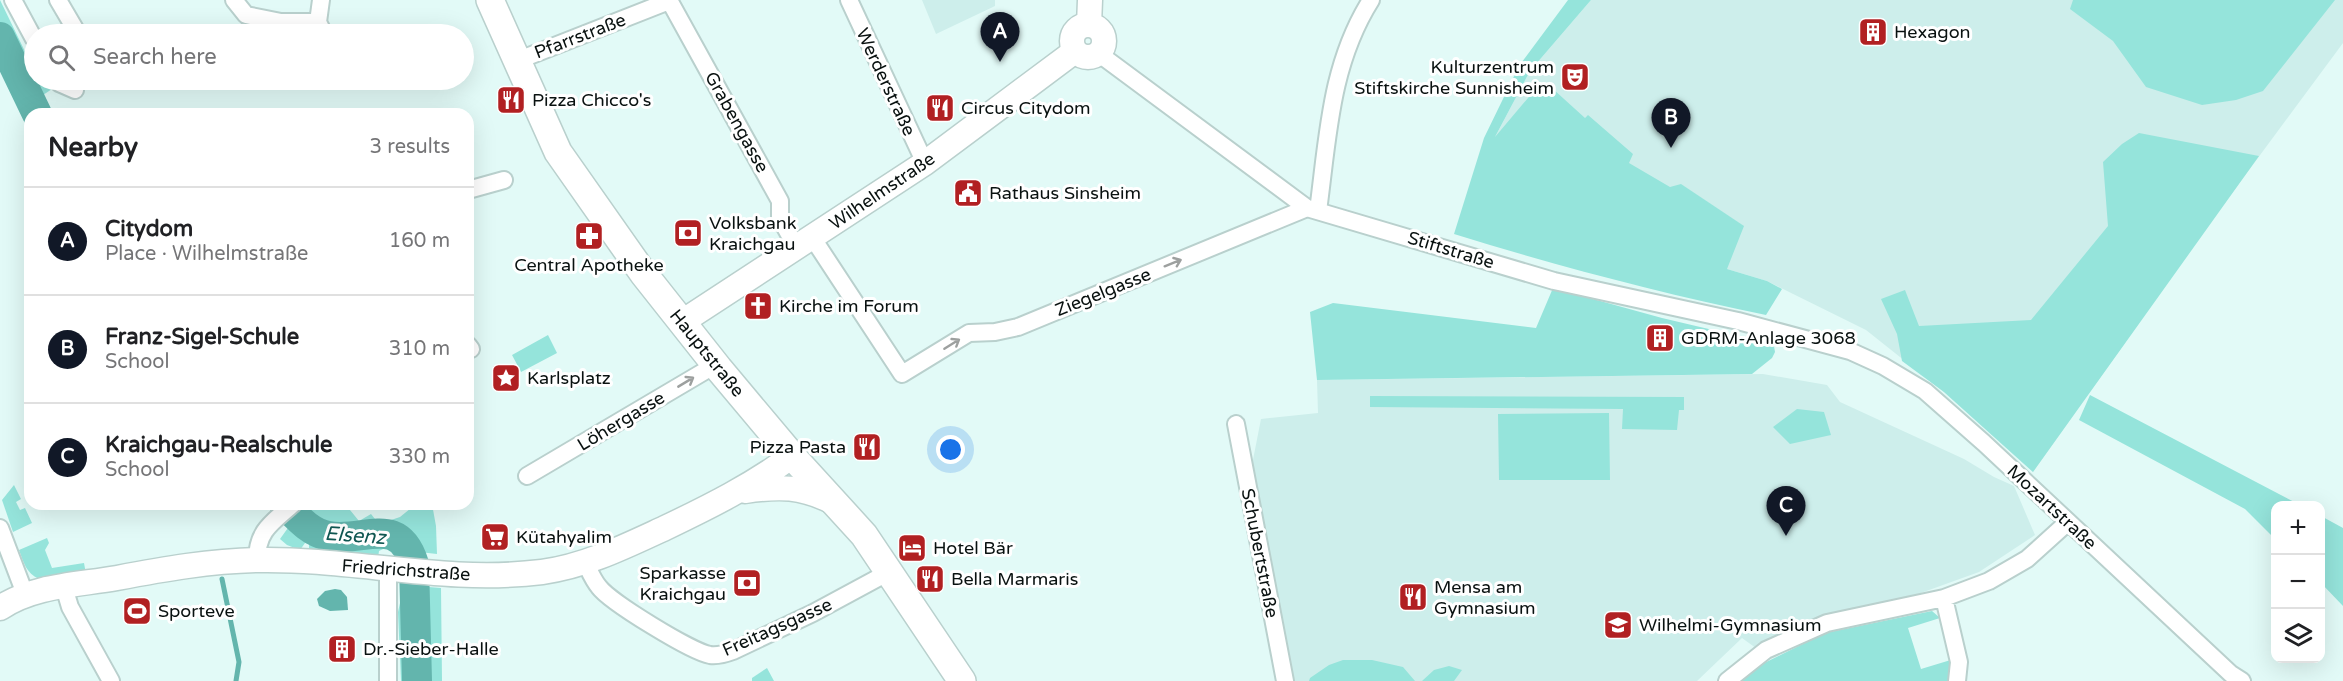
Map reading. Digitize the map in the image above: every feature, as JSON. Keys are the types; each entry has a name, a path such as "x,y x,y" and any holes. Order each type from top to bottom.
{"main road":[{"name":"Hauptstraße","path":"490,0 558,152 643,273 715,365 792,456 864,535 962,681"},
{"path":"1087,52 1072,45 1073,34 1080,27 1089,25 1090,0"},
{"name":"Wilhelmstraße","path":"682,322 851,214 1087,52"},
{"name":"Friedrichstraße","path":"0,608 25,594 179,567 257,560 307,562 434,574 528,573 585,562 619,550 766,475 792,456"},
{"path":"734,492 795,488 808,490 835,502"}],"street":[{"path":"13,0 26,24"},
{"path":"58,0 72,24"},
{"path":"234,0 246,15 294,24"},
{"path":"321,0 321,24"},
{"name":"Werderstraße","path":"849,0 925,163"},
{"path":"1312,209 1334,92 1355,26 1371,0"},
{"name":"Pfarrstraße","path":"524,58 669,1"},
{"name":"Grabengasse","path":"669,1 780,201 780,218 804,242 902,374"},
{"name":"Stiftstraße","path":"1087,52 1312,209 1554,281 1738,321 1850,351"},
{"path":"474,188 504,180"},
{"name":"Ziegelgasse","path":"902,374 969,333 995,332 1018,327 1312,209"},
{"name":"Mozartstraße","path":"1850,351 1883,366 1925,391 2068,522 2233,679"},
{"name":"Löhergasse","path":"527,476 715,365"},
{"name":"Schubertstraße","path":"1236,424 1251,513 1285,681"},
{"path":"257,560 260,538 287,510"},
{"path":"1727,681 1766,650 1827,623 1944,598 1989,581 2027,559 2068,522"},
{"path":"0,528 25,594"},
{"name":"Freitagsgasse","path":"585,562 598,586 606,595 654,627 708,655 720,655 733,651 813,613 889,572"},
{"path":"388,681 395,571"},
{"path":"64,587 70,607 111,681"},
{"path":"1944,598 1959,662 1957,681"}],"shaded area":[{"path":"0,0 24,49 24,90 50,90 43,95 49,108 24,108 24,111 0,64"},
{"path":"922,0 995,0 995,6 936,34"},
{"path":"1568,0 1591,0 1530,71 1495,137 1539,85 1550,91 1553,89 1585,118 1588,115 1633,154 1629,163 1670,187 1681,184 1744,226 1727,269 1767,281 1782,289 1766,315 1609,278 1454,234 1484,138 1519,66"},
{"path":"1591,0 2343,0 2343,43 2218,212 2033,472 1944,392 1866,330 1767,281 1727,269 1493,141 1530,71"},
{"path":"2073,0 2335,0 2263,91 2236,100 2202,105 2146,87 2113,41 2070,9"},
{"path":"2139,133 2259,156 2033,472 1944,392 1902,361 1897,334 1881,299 1905,290 1919,326 2031,320 2108,226 2103,162 2122,144"},
{"path":"1553,288 1662,318 1768,343 1774,346 1775,352 1772,358 1752,374 1317,380 1310,312 1333,303 1536,328"},
{"path":"548,335 557,353 521,372 512,355"},
{"path":"1763,374 1827,385 1840,402 1964,459 2014,486 2035,535 1979,572 1760,651 1742,638 1697,681 1294,681 1251,470 1261,419 1318,413 1317,380"},
{"path":"2090,395 2292,501 2271,501 2271,535 2245,509 2079,420"},
{"path":"1370,396 1684,397 1684,410 1679,410 1677,430 1622,429 1623,409 1370,407"},
{"path":"1797,409 1824,412 1831,435 1790,444 1773,427"},
{"path":"1609,413 1610,480 1499,480 1498,414"},
{"path":"14,485 21,499 16,502 20,510 26,510 32,523 13,532 2,500"},
{"path":"308,510 350,510 359,521 371,514 379,524 355,528 329,527 320,522 313,522 305,513"},
{"path":"409,510 433,510 437,554 419,552 402,527 379,524 400,517"},
{"path":"2325,518 2343,528 2343,606 2325,587"},
{"path":"290,525 311,537 328,543 382,541 398,548 399,553 385,548 379,551 378,558 309,551 309,544 305,543 300,550 287,545 280,539"},
{"path":"47,538 49,543 45,550 52,568 84,563 86,574 39,579 31,574 19,550"},
{"path":"404,585 441,588 442,681 401,681 398,612"},
{"path":"341,590 347,597 348,610 330,611 319,606 317,599 325,591"},
{"path":"1932,611 1940,618 1908,628 1921,669 1954,659 1951,681 1740,681 1752,669 1825,633"},
{"path":"1343,660 1372,660 1403,667 1415,681 1309,681 1329,665"},
{"path":"1449,666 1462,670 1454,681 1422,681 1434,670"},
{"path":"767,668 774,681 752,681 752,678"}],"waterway":[{"name":"Elsenz","path":"0,37 24,87"},
{"name":"Elsenz","path":"25,90 34,108"},
{"name":"Elsenz","path":"290,510 304,523 321,534 341,537 389,535 399,539 407,548 414,564 417,681"},
{"path":"222,579 239,662 236,681"}],"place":[{"name":"Hexagon","path":"1873,32"},
{"name":"Citydom","path":"1000,62"},
{"name":"Kulturzentrum Stiftskirche Sunnisheim","path":"1575,77"},
{"name":"Pizza Chicco's","path":"511,100"},
{"name":"Circus Citydom","path":"940,108"},
{"name":"Franz-Sigel-Schule","path":"1671,148"},
{"name":"Rathaus Sinsheim","path":"968,193"},
{"name":"Volksbank Kraichgau","path":"688,233"},
{"name":"Central Apotheke","path":"589,236"},
{"name":"Kirche im Forum","path":"758,306"},
{"name":"GDRM-Anlage 3068","path":"1660,338"},
{"name":"Karlsplatz","path":"506,378"},
{"name":"Pizza Pasta","path":"867,447"},
{"name":"Kraichgau-Realschule","path":"1786,536"},
{"name":"Kütahyalim","path":"495,537"},
{"name":"Hotel Bär","path":"912,548"},
{"name":"Bella Marmaris","path":"930,579"},
{"name":"Sparkasse Kraichgau","path":"747,583"},
{"name":"Mensa am Gymnasium","path":"1413,597"},
{"name":"Sporteve","path":"137,611"},
{"name":"Wilhelmi-Gymnasium","path":"1618,625"},
{"name":"Dr.-Sieber-Halle","path":"342,649"}]}
